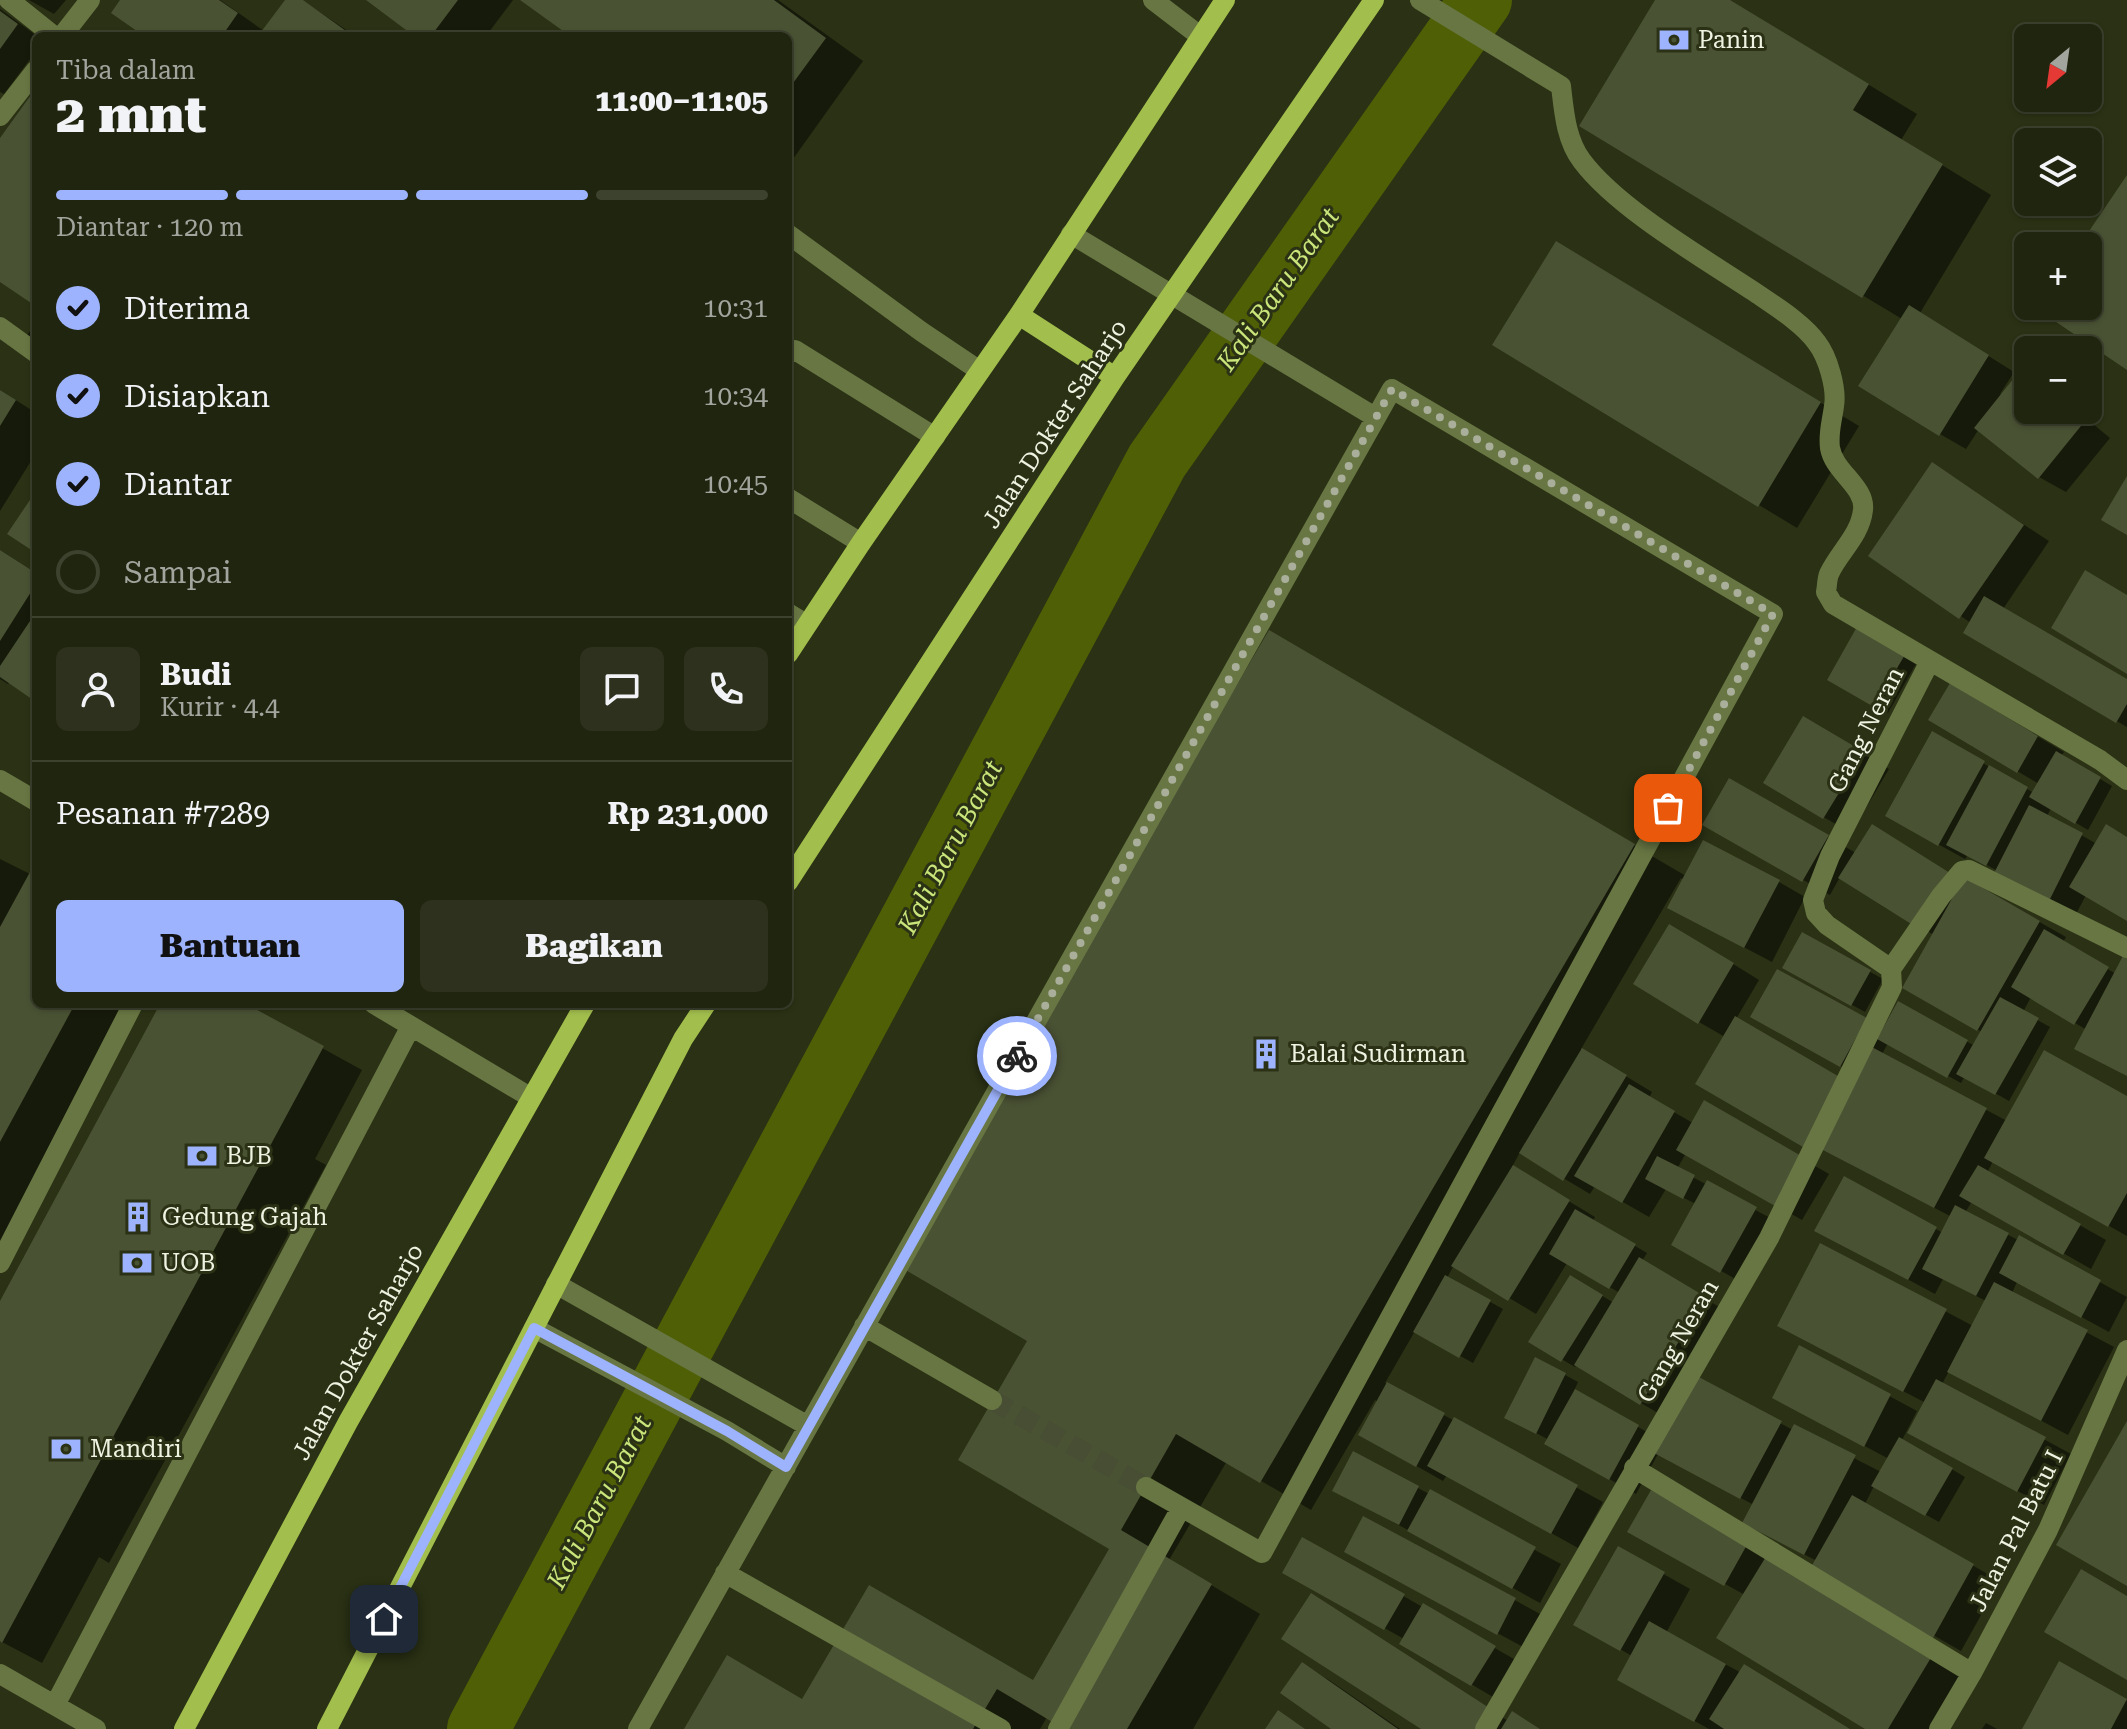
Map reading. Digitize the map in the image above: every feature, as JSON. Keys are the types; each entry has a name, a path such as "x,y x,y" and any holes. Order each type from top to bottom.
{"main road":[{"path":"792,638 797,619 861,543 935,437 1019,315 1225,0"},
{"name":"Jalan Dokter Saharjo","path":"792,876 1115,377 1374,0"},
{"path":"1019,315 1115,377"},
{"name":"Jalan Dokter Saharjo","path":"184,1729 348,1422 583,1008"},
{"path":"327,1729 683,1039 703,1008"}],"street":[{"path":"9,0 49,32"},
{"path":"65,32 90,0"},
{"path":"1153,0 1200,36"},
{"path":"1420,0 1561,86 1566,127 1582,160 1615,193 1653,224 1782,311 1817,343 1828,368 1835,404 1828,428 1831,452 1863,501 1863,513 1852,540 1829,575 1826,592 1833,604 2100,760 2127,780"},
{"path":"0,116 32,75"},
{"path":"1071,234 1375,417"},
{"path":"792,237 980,371"},
{"path":"0,327 32,350"},
{"path":"792,351 795,350 935,437"},
{"path":"638,1729 1392,389 1773,614 1262,1553 1146,1487"},
{"path":"792,500 861,543"},
{"name":"Gang Neran","path":"1891,969 1827,925 1816,913 1813,900 1830,856 1930,661"},
{"path":"0,780 32,799"},
{"name":"Gang Neran","path":"1485,1729 1769,1238 1892,987 1891,969 1941,896 1962,871 1969,870 2127,948"},
{"path":"0,1263 131,1008"},
{"path":"381,1008 530,1097"},
{"path":"55,1705 411,1026"},
{"path":"556,1284 808,1426"},
{"path":"864,1326 992,1400"},
{"path":"534,1328 727,1431 786,1467"},
{"name":"Jalan Pal Batu I","path":"1939,1729 2048,1530 2121,1379 2127,1350"},
{"path":"1634,1468 1972,1673"},
{"path":"1058,1729 1181,1508"},
{"path":"725,1573 1001,1729"},
{"path":"0,1674 96,1729"}],"building":[{"path":"120,0 219,0 238,13 225,32 138,32 111,13"},
{"path":"285,0 303,0 347,32 261,32"},
{"path":"366,0 458,0 434,32 409,32"},
{"path":"520,0 774,0 826,38 792,85 792,32 564,32"},
{"path":"1655,0 1730,0 1869,84 1853,110 1943,164 1862,298 1579,126"},
{"path":"0,11 18,24 0,49"},
{"path":"32,94 31,303 0,282 0,138"},
{"path":"2127,175 2127,370 2102,353 2102,336 2077,336 2053,320 2102,320 2102,232 2088,232"},
{"path":"1556,241 1821,402 1758,507 1492,345"},
{"path":"1909,305 1989,355 1939,436 1858,386"},
{"path":"2014,378 2014,424 2083,424 2038,479 1974,428"},
{"path":"0,390 16,400 0,426"},
{"path":"1932,462 2024,525 1959,619 1868,556"},
{"path":"2127,476 2127,535 2101,520"},
{"path":"32,497 32,550 7,534"},
{"path":"0,550 32,570 32,590 0,641"},
{"path":"2085,570 2127,595 2127,674 2051,628"},
{"path":"1984,596 2127,679 2127,704 2116,723 1963,633"},
{"path":"32,618 32,699 0,677 0,666"},
{"path":"1858,625 1906,653 1874,707 1827,680"},
{"name":"Balai Sudirman","path":"1269,630 1635,844 1260,1483 1176,1434 1121,1530 1212,1584 1127,1729 1064,1729 997,1689 973,1729 684,1729 727,1655 802,1699 869,1585 1033,1680 1109,1549 958,1460 1027,1341 897,1265"},
{"path":"1950,683 2038,736 2017,773 1928,720"},
{"path":"1803,716 1864,752 1823,819 1763,783"},
{"path":"1932,731 1985,761 1938,846 1885,816"},
{"path":"2056,751 2101,777 2075,824 2029,797"},
{"path":"1989,765 2028,787 1986,866 1946,845"},
{"path":"1729,778 1829,835 1802,882 1702,825"},
{"path":"2029,805 2083,833 2047,905 1992,877"},
{"path":"1872,824 1950,873 1916,927 1838,878"},
{"path":"2106,824 2127,837 2127,921 2069,887"},
{"path":"1703,840 1780,880 1744,948 1667,908"},
{"path":"32,873 32,1008 73,1008 0,1142 0,927"},
{"path":"1964,877 2040,921 1977,1031 1902,988"},
{"path":"1669,924 1734,963 1698,1024 1633,984"},
{"path":"2044,929 2109,967 2074,1025 2011,987"},
{"path":"1802,932 1871,970 1851,1006 1782,968"},
{"path":"2127,953 2127,1076 2074,1049"},
{"path":"1777,969 1867,1018 1840,1067 1750,1017"},
{"path":"2000,997 2039,1018 1995,1095 1956,1074"},
{"path":"1898,1001 1968,1040 1947,1078 1877,1039"},
{"name":"Gedung Gajah","path":"158,1008 253,1008 324,1046 2,1643 0,1301"},
{"path":"1735,1016 1843,1079 1803,1147 1695,1084"},
{"path":"1868,1045 1987,1108 1934,1208 1821,1149"},
{"path":"1582,1048 1627,1075 1563,1181 1519,1153"},
{"path":"2044,1050 2127,1096 2127,1193 2108,1227 1984,1158"},
{"path":"1629,1084 1675,1111 1622,1203 1574,1176"},
{"path":"1704,1100 1803,1157 1775,1206 1676,1150"},
{"path":"1657,1156 1695,1175 1683,1199 1645,1179"},
{"path":"1513,1165 1570,1200 1508,1301 1451,1266"},
{"path":"1978,1165 2081,1224 2063,1255 1959,1196"},
{"path":"1844,1176 1937,1227 1908,1280 1814,1231"},
{"path":"1707,1180 1757,1207 1720,1273 1671,1245"},
{"path":"1955,1205 2009,1233 1976,1296 1922,1269"},
{"path":"1575,1209 1636,1244 1609,1289 1549,1254"},
{"path":"2019,1235 2101,1280 2081,1318 1999,1273"},
{"path":"1820,1243 1947,1309 1903,1392 1777,1326"},
{"path":"1639,1257 1706,1297 1640,1405 1574,1365"},
{"path":"1445,1275 1491,1300 1459,1358 1413,1332"},
{"path":"1570,1275 1603,1295 1561,1362 1528,1342"},
{"path":"1994,1282 2088,1330 2041,1421 1947,1372"},
{"path":"1799,1345 1891,1394 1864,1447 1772,1398"},
{"path":"1535,1357 1566,1373 1536,1434 1504,1418"},
{"path":"1695,1375 1782,1421 1740,1499 1654,1453"},
{"path":"1936,1379 2046,1437 2017,1492 1907,1433"},
{"path":"1387,1382 1445,1413 1416,1467 1358,1435"},
{"path":"1575,1389 1639,1425 1609,1480 1544,1444"},
{"path":"1454,1417 1578,1485 1551,1534 1427,1466"},
{"path":"2127,1421 2127,1586 2056,1545"},
{"path":"1794,1424 1856,1455 1804,1555 1742,1523"},
{"path":"1899,1437 1953,1468 1925,1516 1871,1486"},
{"path":"1353,1451 1419,1486 1399,1525 1332,1491"},
{"path":"1430,1489 1536,1547 1512,1589 1407,1531"},
{"path":"1651,1490 1748,1543 1724,1586 1627,1532"},
{"path":"1852,1495 1974,1564 1933,1638 1811,1567"},
{"path":"1363,1516 1516,1598 1497,1635 1344,1552"},
{"path":"1302,1537 1405,1594 1384,1630 1282,1573"},
{"path":"1618,1546 1665,1572 1620,1651 1573,1625"},
{"path":"1767,1555 1932,1656 1888,1729 1865,1729 1716,1638"},
{"path":"2081,1569 2127,1596 2127,1680 2044,1632"},
{"path":"1311,1593 1491,1709 1478,1729 1421,1729 1281,1639"},
{"path":"1423,1603 1496,1646 1471,1686 1399,1644"},
{"path":"1649,1621 1726,1664 1694,1722 1617,1680"},
{"path":"2059,1661 2127,1699 2111,1729 2022,1729"},
{"path":"1302,1662 1398,1729 1331,1729 1280,1693"},
{"path":"1744,1664 1850,1729 1724,1729 1709,1719"},
{"path":"1278,1710 1305,1729 1265,1729"},
{"path":"1512,1711 1540,1729 1501,1729"}],"waterway":[{"name":"Kali Baru Barat","path":"478,1729 1157,461 1481,0"}],"tunnel":[{"path":"992,1400 1146,1487"}],"way so far":[{"path":"1017,1056 1392,389 1773,614 1668,808"}],"place":[{"name":"Panin","path":"1674,40"},
{"name":"Balai Sudirman","path":"1266,1054"},
{"name":"BJB","path":"202,1156"},
{"name":"Gedung Gajah","path":"138,1217"},
{"name":"UOB","path":"137,1263"},
{"name":"Mandiri","path":"66,1449"}],"route":[{"path":"384,1619 534,1328 727,1431 786,1467 1017,1056"}]}
